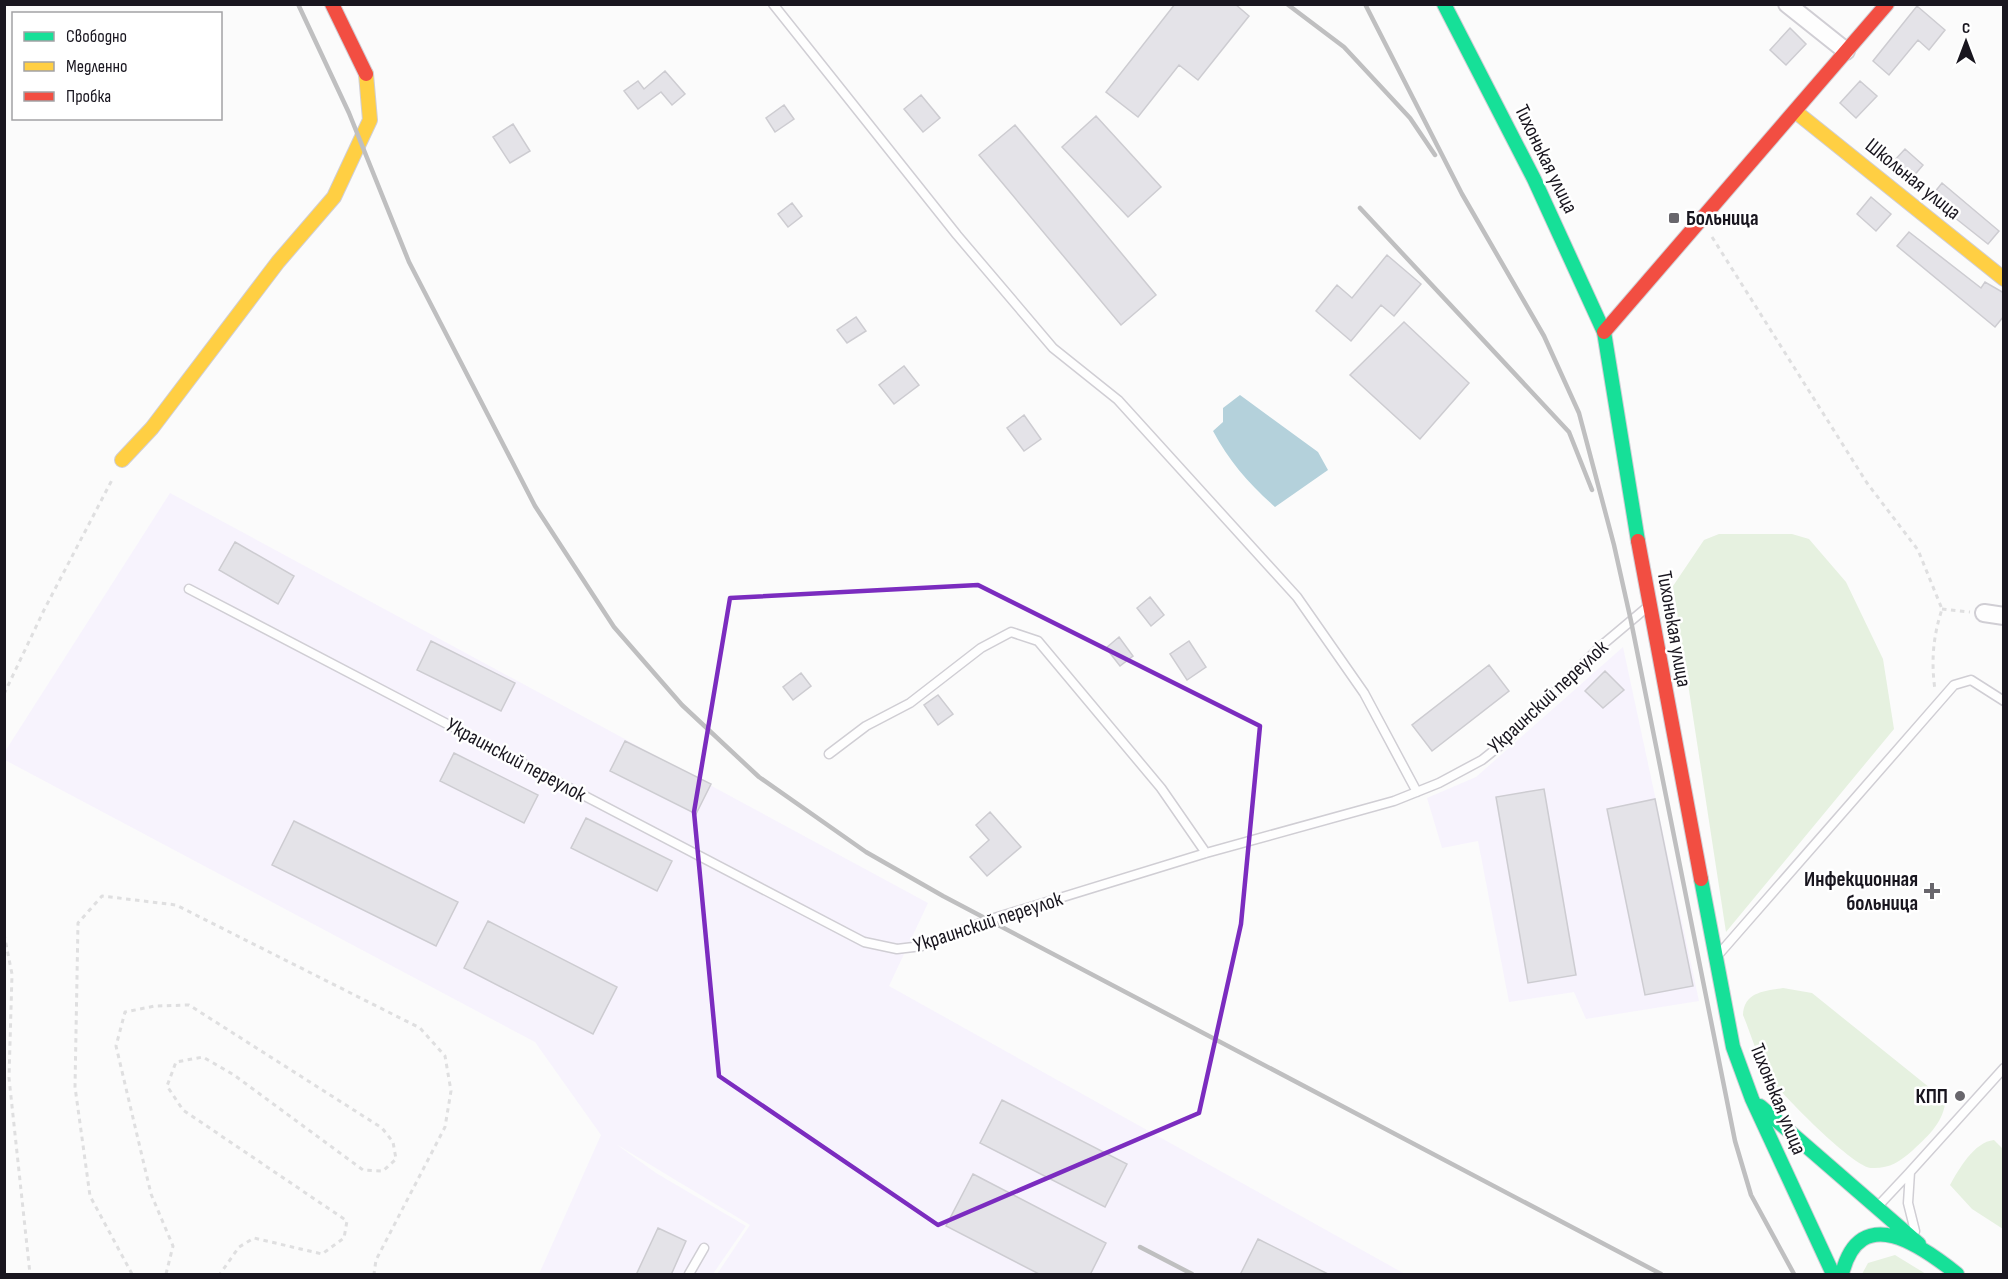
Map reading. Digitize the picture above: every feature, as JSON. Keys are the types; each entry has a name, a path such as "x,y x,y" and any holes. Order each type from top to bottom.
{"street":[{"path":"122,460 152,428 278,262 334,196 370,120 366,74 332,4"},
{"name":"Тихонькая улица","path":"1444,4 1534,179 1604,332 1648,606 1714,959 1733,1047 1752,1099 1833,1275"},
{"path":"1787,4 1846,51"},
{"path":"1604,332 1887,4"},
{"name":"Школьная улица","path":"1796,112 2004,279"},
{"path":"1984,613 2004,616"},
{"path":"1752,1099 1814,1156 1878,1206 1919,1244 1958,1275"},
{"path":"1842,1275 1846,1258 1871,1236 1899,1236 1919,1244"}],"lane":[{"path":"773,4 957,235 1053,348 1118,400 1297,597 1364,693 1417,792"},
{"name":"Украинский переулок","path":"189,589 864,942 897,950 922,946 988,920 1206,853 1417,792 1460,773 1507,740 1601,646 1648,606"},
{"path":"829,754 866,726 910,703 981,648 1011,632 1038,641 1161,788 1206,853"},
{"path":"1714,959 1954,686 1971,680 2004,701"},
{"path":"1878,1206 2002,1072"},
{"path":"1910,1172 1907,1192 1909,1214 1919,1244"},
{"path":"689,1275 704,1248"}],"path":[{"path":"1700,218 1867,483 1918,550 1942,609 1934,635 1932,670 1937,704"},
{"path":"4,694 44,610 122,460"},
{"path":"1942,609 1984,613"},
{"path":"132,1275 90,1196 75,1088 78,923 102,897 176,905 420,1028 445,1056 451,1091 445,1127 376,1260 374,1275"},
{"path":"4,934 12,974 9,1078 30,1275"},
{"path":"166,1275 173,1246 151,1194 116,1046 125,1012 155,1006 189,1005 382,1128 393,1142 396,1159 382,1172 363,1170 234,1075 202,1057 176,1062 167,1086 183,1110 347,1221 344,1239 322,1254 254,1239 239,1247 220,1275"}],"highlighted area":[{"path":"978,585 1260,726 1241,924 1199,1113 938,1225 719,1076 694,812 730,598"}],"shaded area":[{"path":"170,493 928,903 889,986 1405,1274 717,1274 750,1225 616,1144 656,1173 746,1226 713,1274 539,1274 601,1135 535,1042 5,760 4,753"},
{"path":"1623,647 1699,1001 1586,1019 1574,992 1509,1002 1478,841 1442,848 1427,798 1476,777"}],"green space":[{"path":"1719,534 1792,534 1809,539 1846,582 1883,659 1894,729 1726,932 1673,586 1704,540"},
{"path":"1783,988 1812,993 1940,1096 1945,1104 1941,1118 1923,1141 1903,1158 1883,1167 1871,1168 1862,1165 1818,1129 1770,1078 1758,1055 1743,1015 1744,1007 1756,994"},
{"path":"1994,1140 2003,1149 2003,1229 1972,1209 1950,1185 1974,1151"},
{"path":"1895,1255 1926,1274 1862,1274 1868,1263"}],"water":[{"path":"1240,395 1318,452 1328,470 1275,507 1240,472 1213,431 1223,422 1223,408"}],"building":[{"path":"1175,4 1235,4 1249,16 1198,80 1179,65 1138,117 1106,92"},
{"path":"1917,6 1945,30 1929,50 1918,40 1889,75 1873,61"},
{"path":"1790,28 1806,44 1786,65 1770,50"},
{"path":"665,71 685,94 672,105 661,92 638,109 624,91 638,81 644,89"},
{"path":"1860,81 1877,96 1856,118 1840,103"},
{"path":"921,95 940,118 923,132 904,109"},
{"path":"784,105 794,119 775,132 766,118"},
{"path":"1096,116 1161,187 1128,217 1062,147"},
{"path":"513,124 530,151 510,163 493,137"},
{"path":"1015,125 1156,295 1121,325 979,155"},
{"path":"1905,149 1923,165 1912,178 1894,161"},
{"path":"1942,183 1999,231 1988,244 1930,198"},
{"path":"1871,197 1891,214 1876,231 1857,214"},
{"path":"792,203 802,216 788,227 778,214"},
{"path":"1909,232 1981,288 1985,282 2004,293 2004,316 1995,327 1897,246"},
{"path":"1387,255 1421,284 1394,316 1381,305 1351,341 1316,311 1337,285 1352,298"},
{"path":"856,317 866,331 847,343 837,330"},
{"path":"1404,322 1469,383 1420,439 1350,375"},
{"path":"904,366 919,385 894,404 879,385"},
{"path":"1024,415 1041,439 1024,451 1007,428"},
{"path":"235,542 294,576 278,604 219,570"},
{"path":"1150,597 1164,615 1151,626 1137,608"},
{"path":"1119,637 1133,656 1120,666 1106,648"},
{"path":"431,641 515,683 501,711 417,670"},
{"path":"1189,641 1206,667 1187,680 1170,654"},
{"path":"1489,665 1509,691 1432,751 1412,725"},
{"path":"1605,671 1624,690 1603,708 1585,691"},
{"path":"801,673 811,686 793,700 783,687"},
{"path":"938,695 953,714 938,725 924,705"},
{"path":"625,741 711,784 696,814 610,771"},
{"path":"454,753 538,795 524,823 440,781"},
{"path":"1544,789 1576,975 1528,983 1496,797"},
{"path":"1655,799 1693,986 1645,995 1607,809"},
{"path":"990,812 1021,847 987,876 970,857 989,840 976,825"},
{"path":"586,818 672,861 657,891 571,848"},
{"path":"294,821 458,902 436,946 272,865"},
{"path":"488,921 617,987 593,1034 464,968"},
{"path":"1002,1100 1127,1164 1105,1207 980,1143"},
{"path":"973,1174 1106,1243 1090,1275 1041,1275 946,1226"},
{"path":"658,1228 686,1241 671,1275 636,1275"},
{"path":"1258,1239 1330,1275 1240,1275"}],"railway":[{"path":"298,4 349,113 409,262 535,506 614,627 682,705 759,777 866,852 943,896 1661,1274"},
{"path":"1287,4 1344,47 1410,118 1435,155"},
{"path":"1365,4 1462,194 1544,336 1579,413 1614,545 1631,621 1735,1141 1751,1195 1794,1274"},
{"path":"1360,208 1569,432 1592,490"},
{"path":"1140,1247 1192,1274"}],"traffic: fast":[{"path":"1444,4 1534,179 1604,332 1638,541"},
{"path":"1701,879 1733,1047 1752,1099 1833,1274"},
{"path":"1760,1106 1919,1244"},
{"path":"1842,1274 1851,1252 1863,1239 1877,1235 1893,1236 1910,1242 1957,1274"}],"traffic: slow":[{"path":"122,460 152,428 278,262 334,197 370,120 366,74"},
{"path":"1796,112 2004,279"}],"traffic: jam":[{"path":"332,4 366,74"},
{"path":"1604,332 1887,4"},
{"path":"1638,541 1701,879"}],"place":[{"name":"Больница","path":"1674,218"},
{"name":"Инфекционная больница","path":"1932,891"},
{"name":"КПП","path":"1960,1096"}]}
